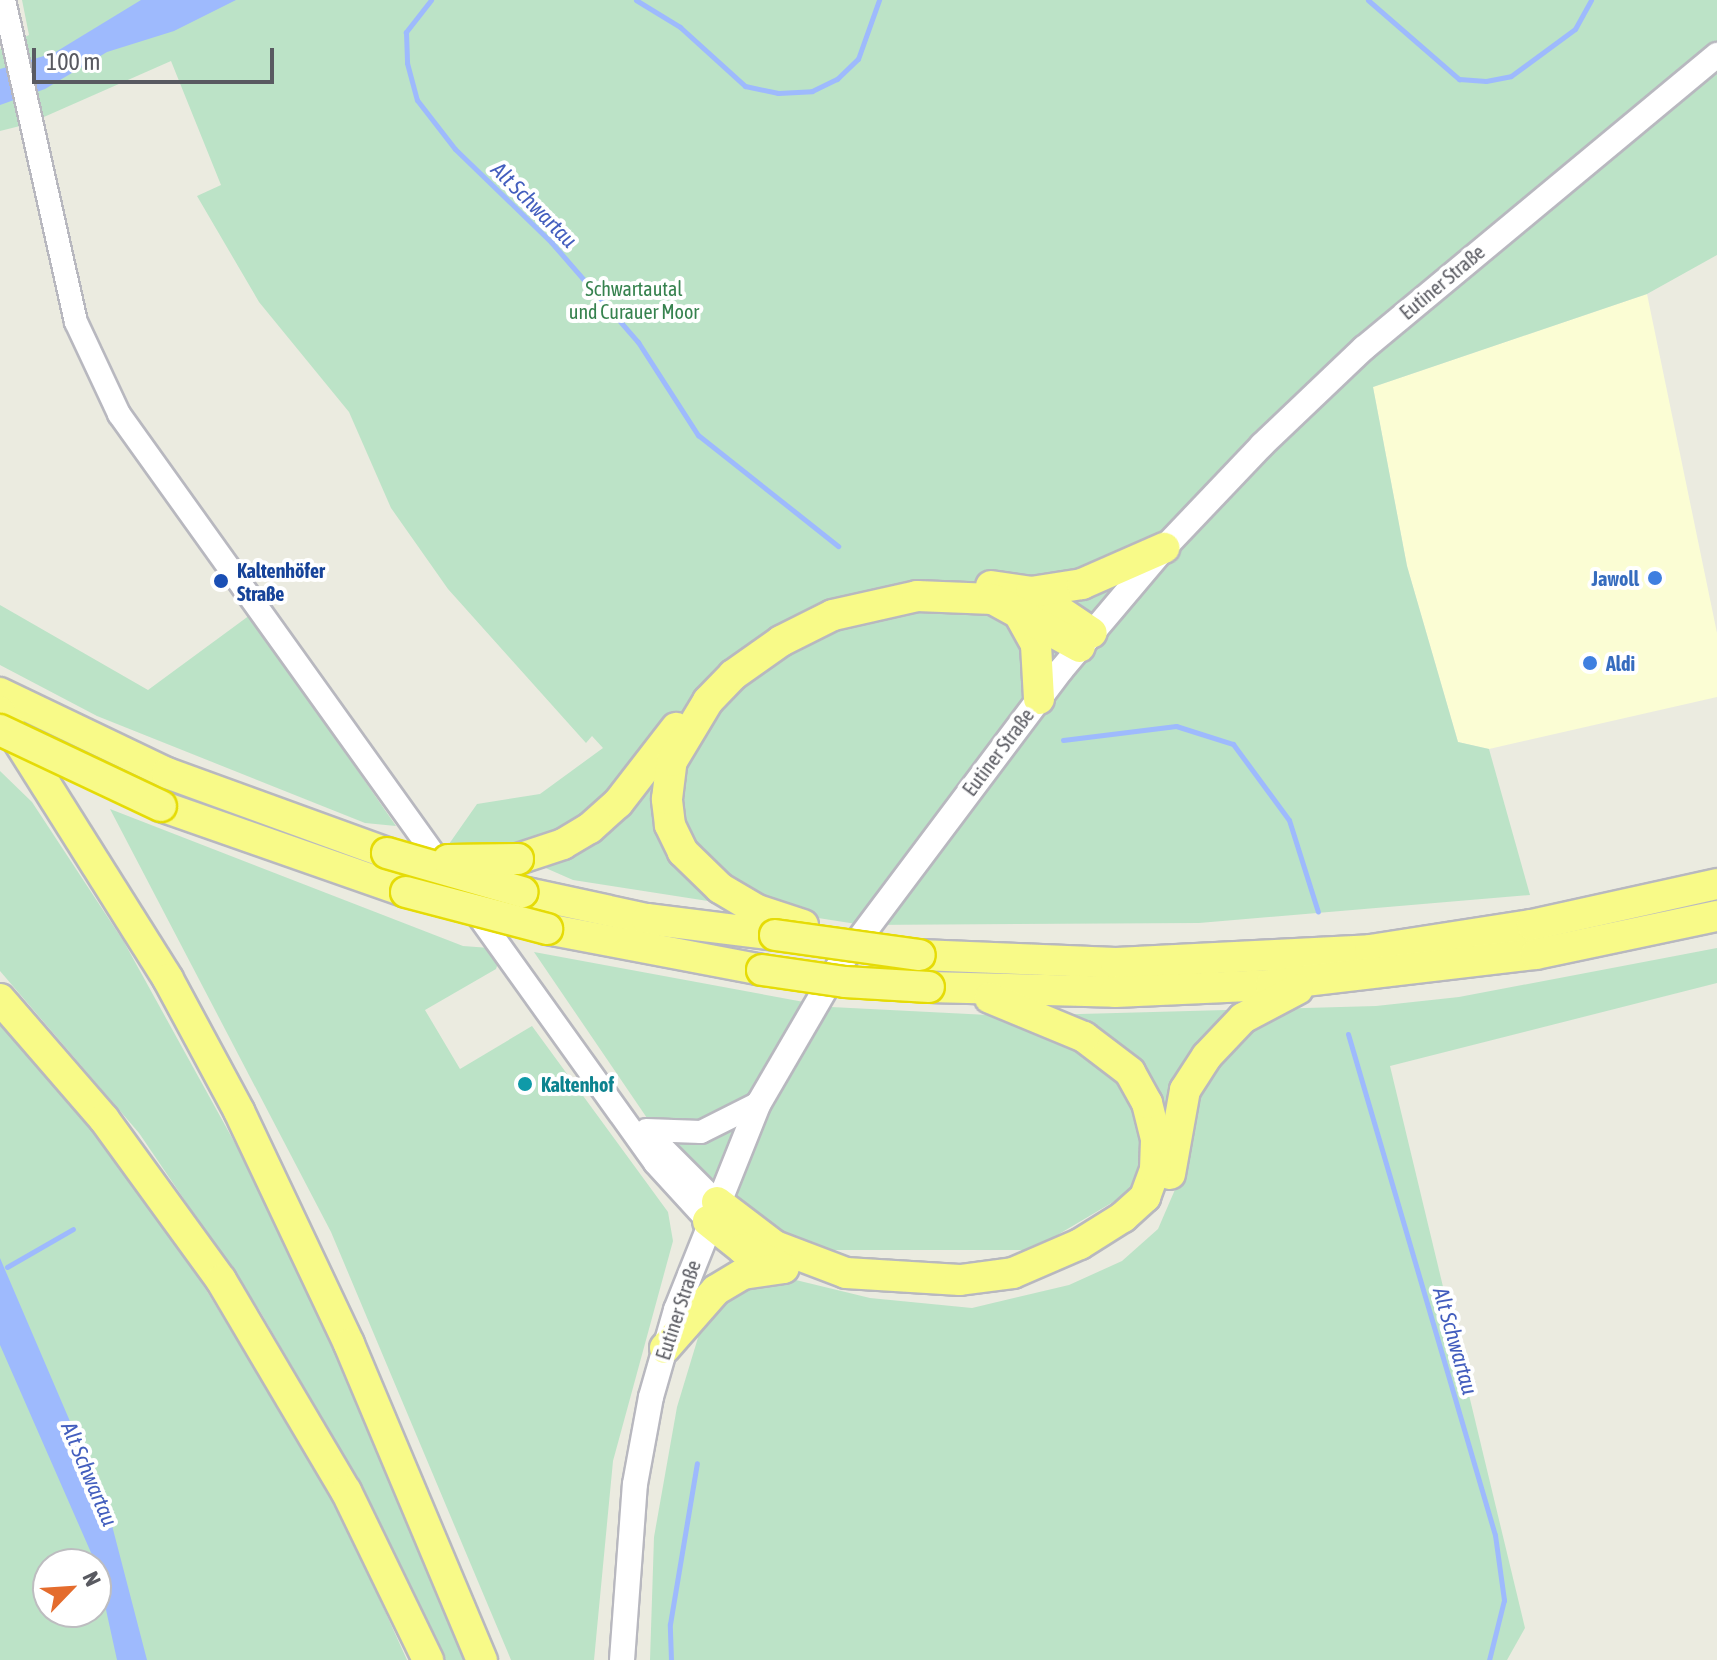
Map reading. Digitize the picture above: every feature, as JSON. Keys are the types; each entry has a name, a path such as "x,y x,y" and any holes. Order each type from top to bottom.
{"highway":[{"path":"789,930 720,888 683,852 667,799 672,761 684,736 733,675 781,641 833,615 917,596 971,594 1023,600 1082,584 1164,548"},
{"path":"387,853 468,862 518,859 563,844 590,828 618,803 709,687 782,629 836,604 912,586 972,585 1023,600 1086,640"},
{"path":"1023,600 1036,645 1039,699"},
{"path":"0,693 167,773 387,853 522,892 647,919 789,930 985,958 1116,963 1370,950 1532,925 1713,885"},
{"path":"0,712 168,979 239,1111 349,1344 482,1660"},
{"path":"0,730 161,806 406,892 547,929 762,970 845,982 1115,992 1313,982 1536,954 1707,919"},
{"path":"713,1211 743,1249 783,1268 842,1283 962,1293 1018,1284 1087,1258 1130,1230 1154,1204 1169,1175 1185,1090 1207,1056 1243,1018 1313,982"},
{"path":"713,1211 775,1246 846,1273 960,1280 1013,1273 1080,1244 1123,1217 1145,1197 1155,1169 1156,1139 1147,1103 1130,1072 1084,1037 961,988"},
{"path":"0,999 104,1119 221,1280 346,1491 428,1660"},
{"path":"665,1348 716,1290 743,1274 783,1268"}],"main road":[{"name":"Eutiner Straße","path":"622,1660 635,1484 665,1348 713,1211 759,1103 838,967 1039,699 1164,548 1364,348 1717,55"}],"street":[{"path":"4,0 76,322 119,414 655,1163 713,1211"},
{"path":"610,1099 646,1130 713,1211"},
{"path":"646,1130 701,1132 759,1103"}],"shaded area":[{"path":"1647,294 1717,633 1717,697 1489,749 1458,742 1407,566 1373,387"}],"green space":[{"name":"Schwartautal und Curauer Moor","path":"22,0 1717,0 1717,255 1647,294 1373,387 1407,566 1458,742 1489,749 1530,895 1199,923 863,925 573,880 493,845 449,844 477,804 540,794 603,748 592,736 586,743 448,589 391,508 349,412 259,302 197,196 221,185 171,61 28,124 0,131 0,49 29,35"},
{"path":"0,605 148,690 250,615 396,826 365,823 97,716 0,665"},
{"path":"0,771 32,802 124,942 274,1214 400,1487 470,1660 440,1660 357,1479 260,1311 139,1133 0,971"},
{"path":"110,809 463,946 503,949 496,969 425,1010 460,1069 532,1026 668,1212 673,1241 613,1461 594,1660 511,1660 331,1232"},
{"path":"1717,948 1717,983 1390,1066 1525,1628 1507,1660 650,1660 654,1537 677,1407 700,1331 716,1298 771,1274 870,1298 972,1308 1069,1285 1122,1261 1158,1229 1180,1178 1143,1161 1130,1192 1032,1250 830,1250 772,1234 664,1143 534,952 831,1007 1008,1016 1376,1006 1459,997"},
{"path":"0,1021 32,1053 174,1237 337,1505 407,1660 0,1660"}],"water":[{"path":"141,0 236,0 174,31 107,52 45,89 0,105 0,69 54,53"},
{"path":"0,1258 108,1510 147,1660 117,1660 110,1628 112,1548 89,1548 0,1345"}],"waterway":[{"name":"Alt Schwartau","path":"431,0 406,32 407,63 417,100 455,149 551,242 638,342 698,435 838,546"},
{"name":"Alt Schwartau","path":"636,0 680,27 745,86 778,93 812,91 837,79 858,59 879,0"},
{"name":"Alt Schwartau","path":"1368,0 1459,79 1486,81 1511,76 1575,29 1591,0"},
{"name":"Alt Schwartau","path":"1063,740 1176,726 1233,744 1289,820 1318,912"},
{"name":"Alt Schwartau","path":"1348,1034 1495,1535 1504,1600 1489,1660"},
{"path":"7,1267 73,1229"},
{"path":"671,1660 670,1624 697,1463"}],"place":[{"name":"Jawoll","path":"1655,578"},
{"name":"Kaltenhöfer Straße","path":"221,581"},
{"name":"Aldi","path":"1590,663"},
{"name":"Kaltenhof","path":"525,1084"}]}
